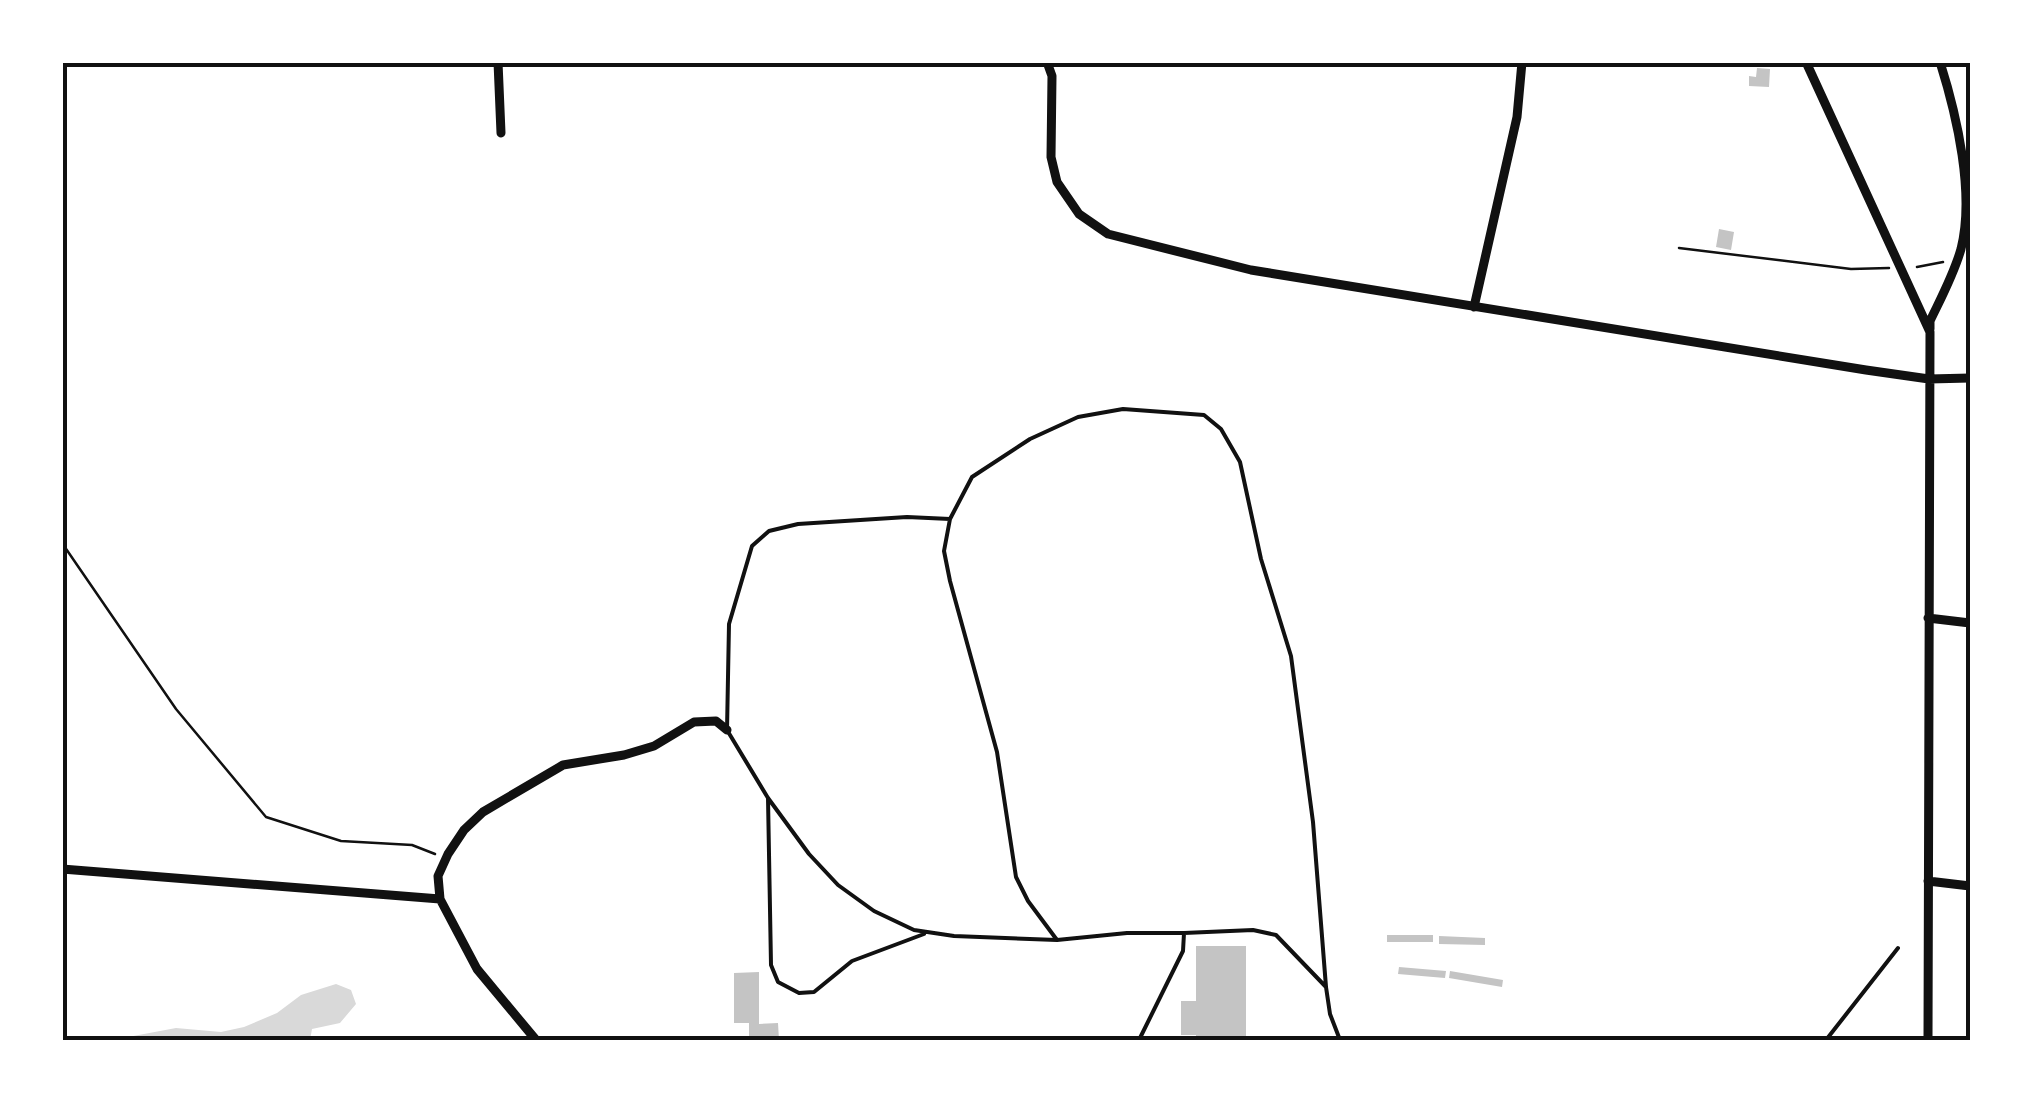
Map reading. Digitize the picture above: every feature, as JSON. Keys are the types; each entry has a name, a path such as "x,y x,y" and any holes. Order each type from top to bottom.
{"street":[{"path":"498,62 501,132"},
{"path":"1047,62 1052,76 1051,157 1057,182 1079,214 1108,234 1251,270 1474,308 1929,378 1970,378"},
{"path":"1474,308 1518,116 1522,62"},
{"path":"1806,62 1930,332"},
{"path":"1928,1040 1930,321 1957,259 1966,216 1952,101 1940,62"},
{"path":"1928,618 1970,623"},
{"path":"536,1040 477,968 440,900 438,876 446,858 464,830 482,812 562,765 654,746 694,722 716,721 727,730"},
{"path":"62,869 440,900"},
{"path":"1928,881 1970,886"}],"lane":[{"path":"1057,940 1028,901 1016,876 1008,844 997,752 944,550 950,519 972,477 1030,439 1078,417 1123,409 1204,415 1221,429 1240,462 1261,559 1291,656 1314,838 1326,987 1330,1014 1340,1040"},
{"path":"950,519 907,517 798,524 770,530 752,546 729,624 727,730 768,798 810,854 838,884 874,911 914,930 1057,940 1127,933 1253,930 1276,935 1326,987"},
{"path":"768,798 771,965 778,982 799,994 814,992 852,962 929,933"},
{"path":"1140,1040 1182,951 1184,933"},
{"path":"1826,1040 1898,948"}],"path":[{"path":"1679,248 1850,269 1923,267 1957,259"},
{"path":"62,543 176,709 266,817 340,842 412,845 446,858"}],"shaded area":[{"path":"336,984 351,990 356,1004 340,1023 312,1029 310,1040 125,1040 176,1028 221,1032 244,1027 277,1013 301,995"}],"building":[{"path":"1757,68 1770,69 1769,87 1749,86 1749,76 1756,77"},
{"path":"1719,229 1734,232 1731,250 1716,247"},
{"path":"1387,935 1433,935 1433,942 1387,942"},
{"path":"1439,936 1485,938 1485,945 1439,944"},
{"path":"1196,946 1246,946 1246,1040 1196,1040 1196,1035 1181,1035 1181,1001 1196,1001"},
{"path":"1399,967 1446,971 1445,978 1398,974"},
{"path":"1450,971 1503,980 1502,987 1449,978"},
{"path":"759,972 759,1024 778,1023 779,1040 749,1040 749,1023 734,1023 734,973"}]}
